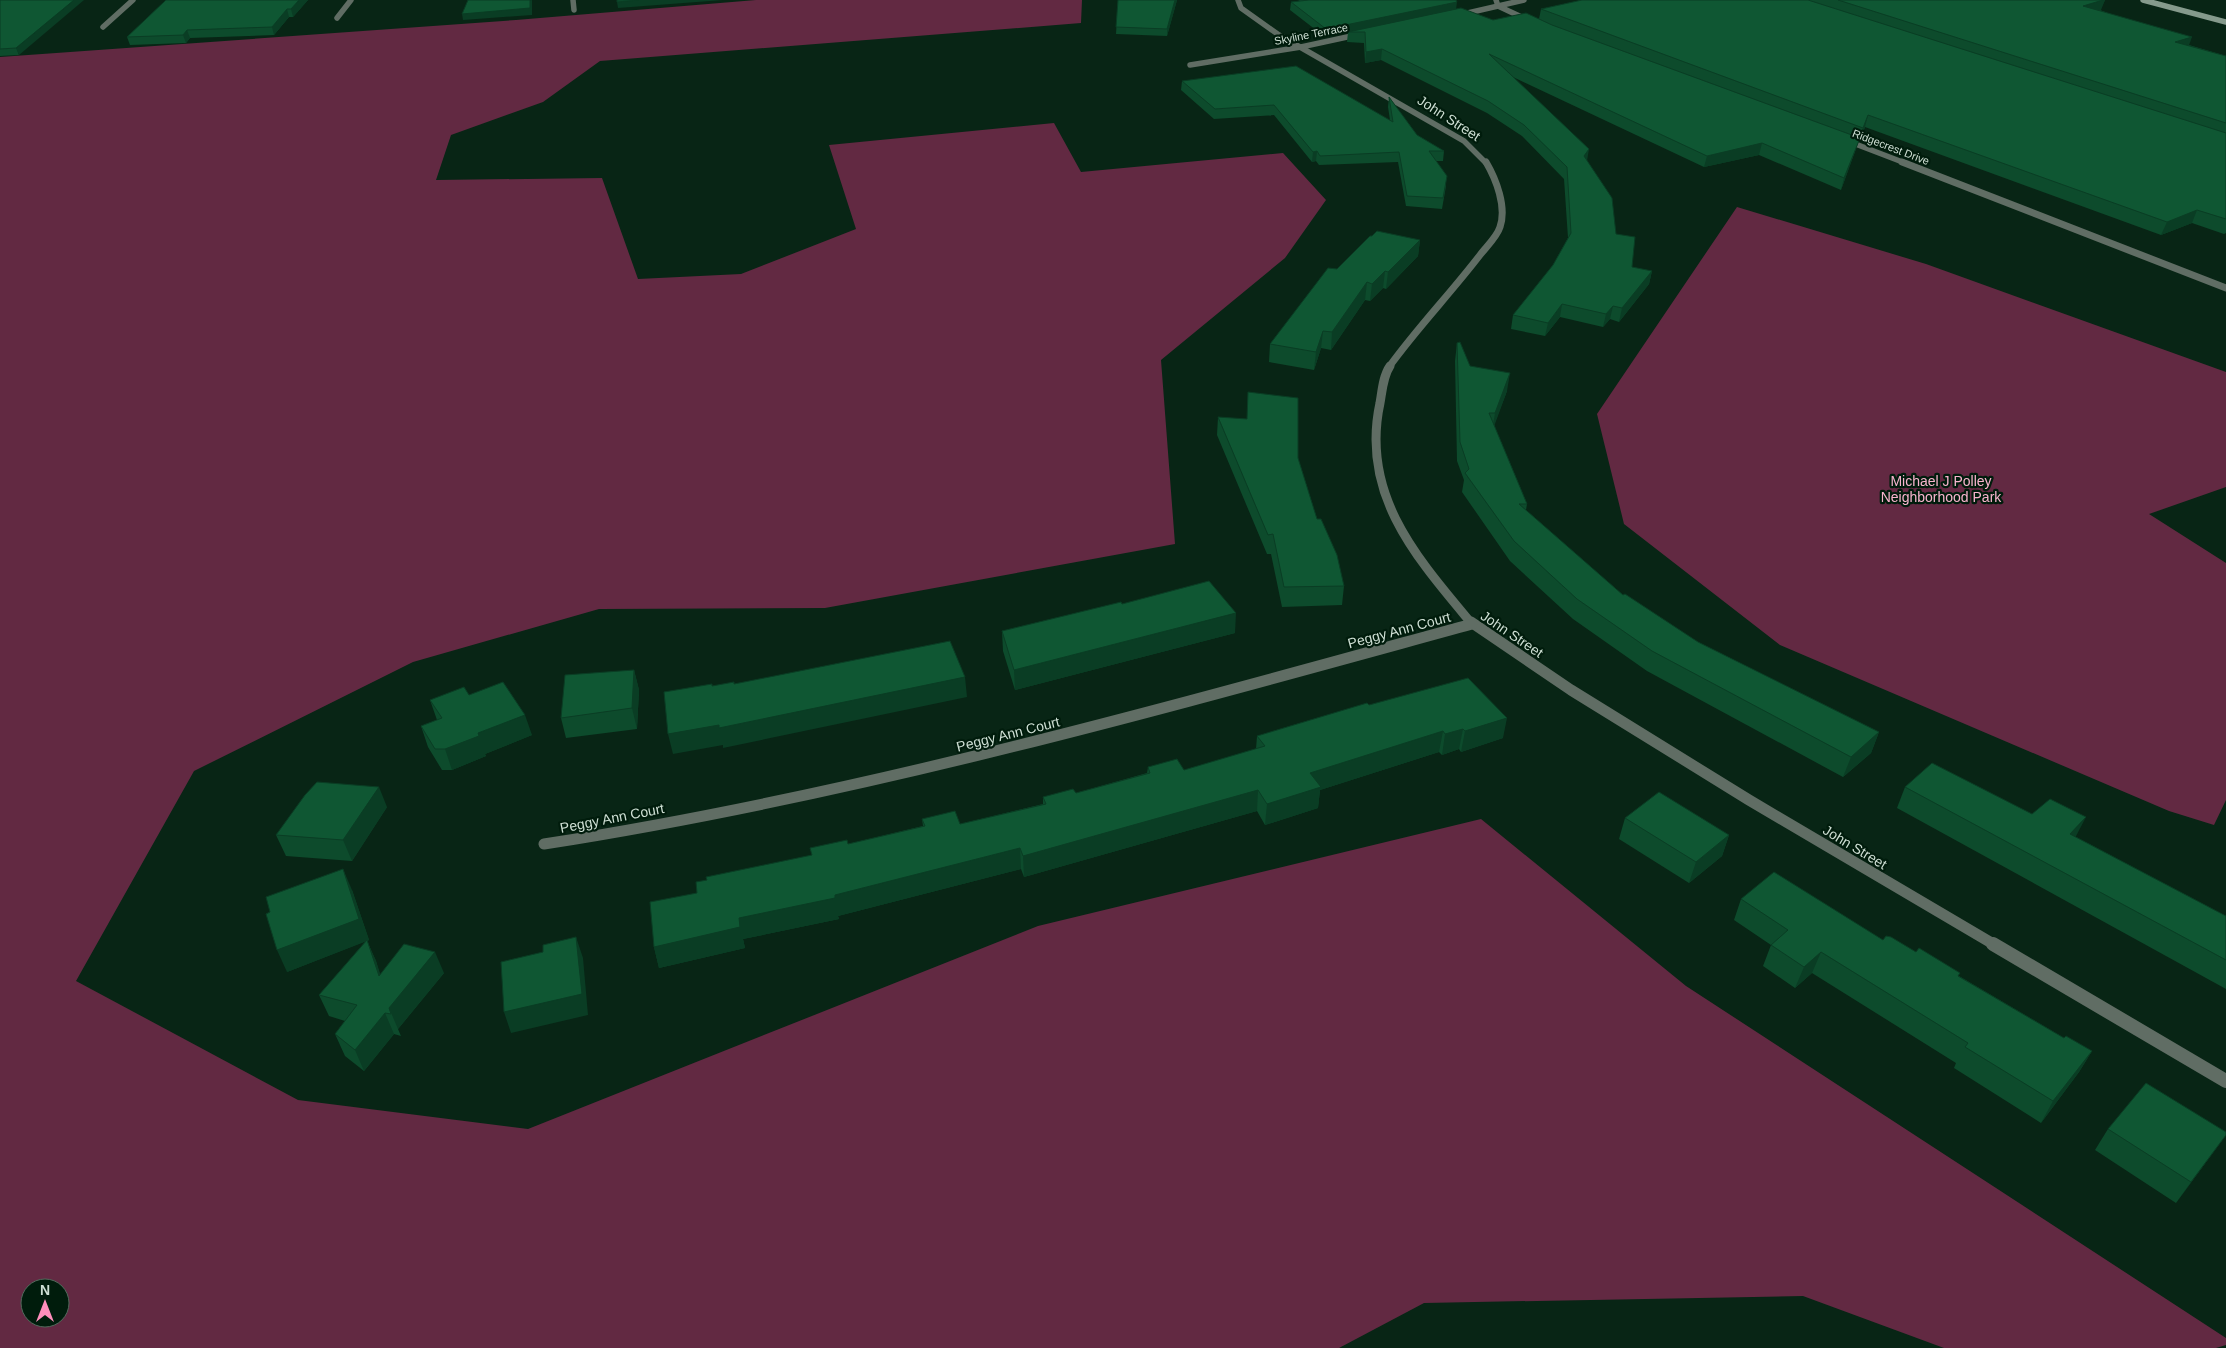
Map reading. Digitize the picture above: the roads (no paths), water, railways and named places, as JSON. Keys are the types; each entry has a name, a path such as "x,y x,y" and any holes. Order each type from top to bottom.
{"main road":[{"path":"2143,0 2226,22"}],"street":[{"path":"104,28 133,0"},
{"path":"337,18 351,0"},
{"path":"573,0 574,10"},
{"name":"John Street","path":"1238,0 1241,8 1255,20 1464,141 1484,159 1495,178 1502,212 1500,228 1460,281 1408,339 1387,370 1375,425 1375,454 1386,500 1405,539 1472,624 1571,690 1749,800 2226,1081"},
{"path":"1453,16 1497,3 1524,0"},
{"path":"1497,3 1534,22"},
{"name":"Skyline Terrace","path":"1190,65 1301,47 1366,33"},
{"name":"Ridgecrest Drive","path":"1837,137 2226,288"},
{"name":"Peggy Ann Court","path":"544,844 615,833 880,780 1079,731 1472,624"}],"park label":[{"name":"Michael J Polley Neighborhood Park","path":"1941,490"}]}
